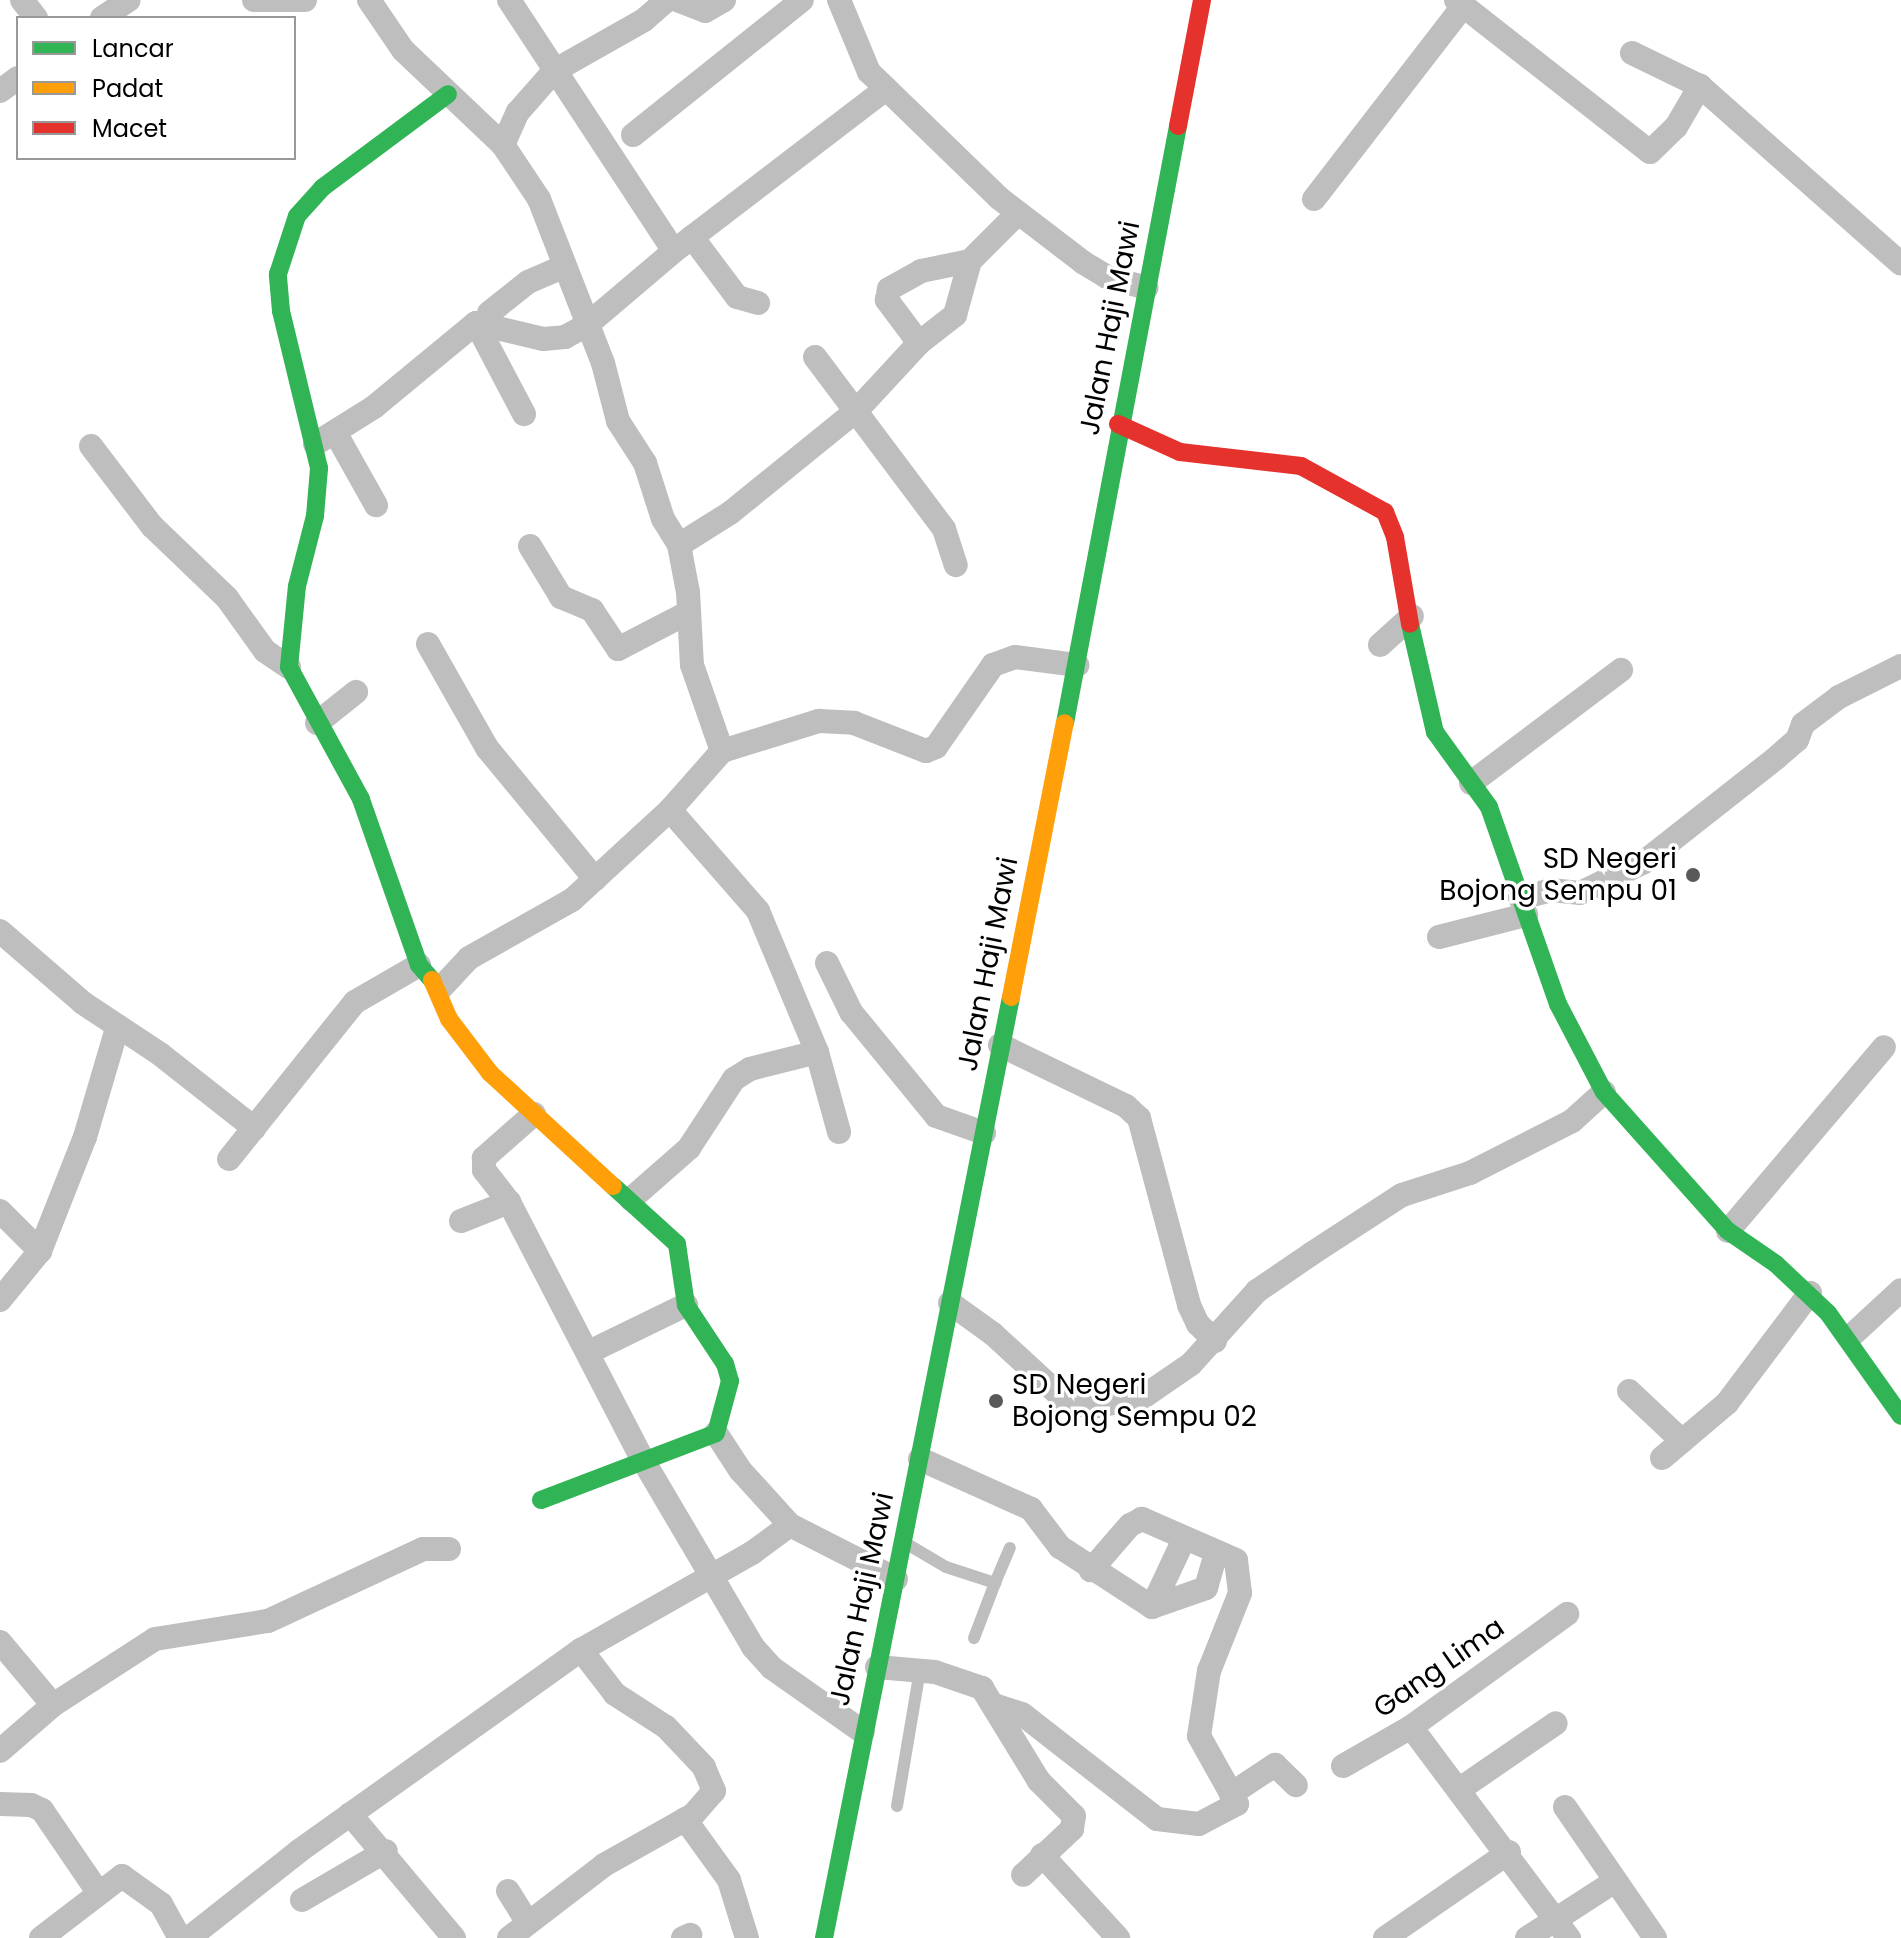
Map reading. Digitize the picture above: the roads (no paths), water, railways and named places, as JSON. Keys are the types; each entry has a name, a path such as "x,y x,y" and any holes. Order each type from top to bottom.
{"street":[{"path":"22,0 34,16"},
{"path":"105,16 129,0"},
{"path":"254,0 305,0"},
{"path":"369,0 403,50 503,145 539,199 588,324 618,421 645,463 663,519 679,545 689,612 692,665 722,751"},
{"path":"509,0 554,71 683,244 737,297 758,303"},
{"path":"503,145 518,112 554,71 644,20 667,0"},
{"path":"677,0 705,11 724,0"},
{"path":"633,135 802,0"},
{"path":"839,0 861,59 886,89 1018,213 1107,277 1147,288"},
{"name":"Jalan Haji Mawi","path":"824,1938 1077,665 1118,424 1202,0"},
{"path":"1314,199 1460,2 1650,152 1676,127 1700,86"},
{"path":"1632,53 1700,86 1901,264"},
{"path":"482,318 543,339 565,337 588,324 683,244 886,89"},
{"path":"376,505 325,438 281,311 278,274 289,230 322,188 448,94"},
{"path":"679,545 730,513 857,410 919,343 959,309 970,261 1018,213"},
{"path":"919,343 887,300 889,289 921,271 970,261"},
{"path":"289,667 297,586 319,487 325,438 528,282 565,266"},
{"path":"482,318 524,414"},
{"path":"815,357 944,529 956,565"},
{"path":"1118,424 1180,452 1283,460 1330,478 1377,506 1395,537 1412,616 1417,665 1435,732 1489,807 1558,1004 1604,1092 1728,1231 1810,1293 1850,1337 1898,1402"},
{"path":"91,446 152,526 227,598 265,651 289,667 361,799 419,965 440,989 449,1019 490,1073 631,1199 681,1251 686,1305 729,1371 716,1433 740,1470 790,1525 896,1579"},
{"path":"530,546 561,597 592,610 618,649 689,612"},
{"path":"1380,645 1412,616"},
{"path":"428,644 487,748 595,879"},
{"path":"440,989 469,958 558,909 595,879 670,810 722,751 819,721 854,723 926,751 936,747 993,665 1015,657 1077,665"},
{"path":"1439,937 1523,907 1551,890 1580,893 1644,862 1797,740 1803,724 1839,697 1901,666"},
{"path":"1471,783 1621,670"},
{"path":"317,723 356,692"},
{"path":"670,810 758,911 817,1052 839,1132"},
{"path":"0,931 117,1028 160,1054 254,1128"},
{"path":"827,963 851,1012 936,1116 984,1133"},
{"path":"229,1159 355,1002 419,965"},
{"path":"0,1300 40,1251 85,1137 117,1028"},
{"path":"1000,1045 1126,1106 1139,1118 1189,1305 1215,1341"},
{"path":"1728,1231 1884,1047"},
{"path":"631,1199 689,1148 734,1079 750,1069 817,1052"},
{"path":"950,1303 993,1334 1057,1395 1079,1406 1105,1406 1143,1397 1215,1341 1257,1291 1402,1195 1500,1159 1572,1121 1604,1092"},
{"path":"534,1114 482,1161 509,1202 643,1460 707,1575 762,1658 863,1732"},
{"path":"461,1221 509,1202"},
{"path":"0,1211 40,1251"},
{"path":"1850,1337 1901,1290"},
{"path":"1662,1458 1747,1381 1810,1293"},
{"path":"589,1352 686,1305"},
{"path":"1629,1391 1682,1441"},
{"path":"541,1500 643,1460 675,1453 716,1433"},
{"path":"920,1459 1031,1509 1060,1547 1152,1607"},
{"path":"994,1705 1022,1714 1136,1807 1171,1824 1199,1824 1237,1804 1199,1736 1209,1671 1241,1585 1236,1560 1184,1539 1148,1519 1136,1521 1091,1570"},
{"path":"189,1938 350,1814 581,1650 707,1575 752,1553 790,1525"},
{"path":"1152,1607 1184,1539"},
{"path":"0,1751 53,1705 155,1639 268,1621 423,1549 449,1549"},
{"path":"1152,1607 1206,1588 1216,1553"},
{"name":"Gang Lima","path":"1343,1766 1411,1727 1567,1614"},
{"path":"0,1642 53,1705"},
{"path":"508,1891 518,1930 604,1865 685,1819 713,1795 713,1780 666,1727 615,1694 581,1650"},
{"path":"877,1667 920,1670 982,1688 994,1705 1039,1781 1076,1822 1023,1875"},
{"path":"1460,1789 1556,1723"},
{"path":"1411,1727 1509,1852 1563,1928"},
{"path":"1231,1794 1275,1765 1296,1785"},
{"path":"0,1804 42,1810 98,1892"},
{"path":"1565,1807 1655,1938"},
{"path":"350,1814 386,1851 454,1938"},
{"path":"685,1819 729,1880 747,1938"},
{"path":"302,1900 386,1851"},
{"path":"1385,1938 1509,1852"},
{"path":"1042,1855 1118,1938"},
{"path":"41,1938 118,1877 132,1880 161,1904 180,1938"},
{"path":"1527,1938 1563,1928 1615,1881"}],"lane":[{"path":"904,1543 946,1567 995,1583"},
{"path":"974,1638 1010,1548"},
{"path":"897,1806 920,1670"}],"place":[{"name":"SD Negeri Bojong Sempu 01","path":"1693,875"},
{"name":"SD Negeri Bojong Sempu 02","path":"996,1401"}]}
